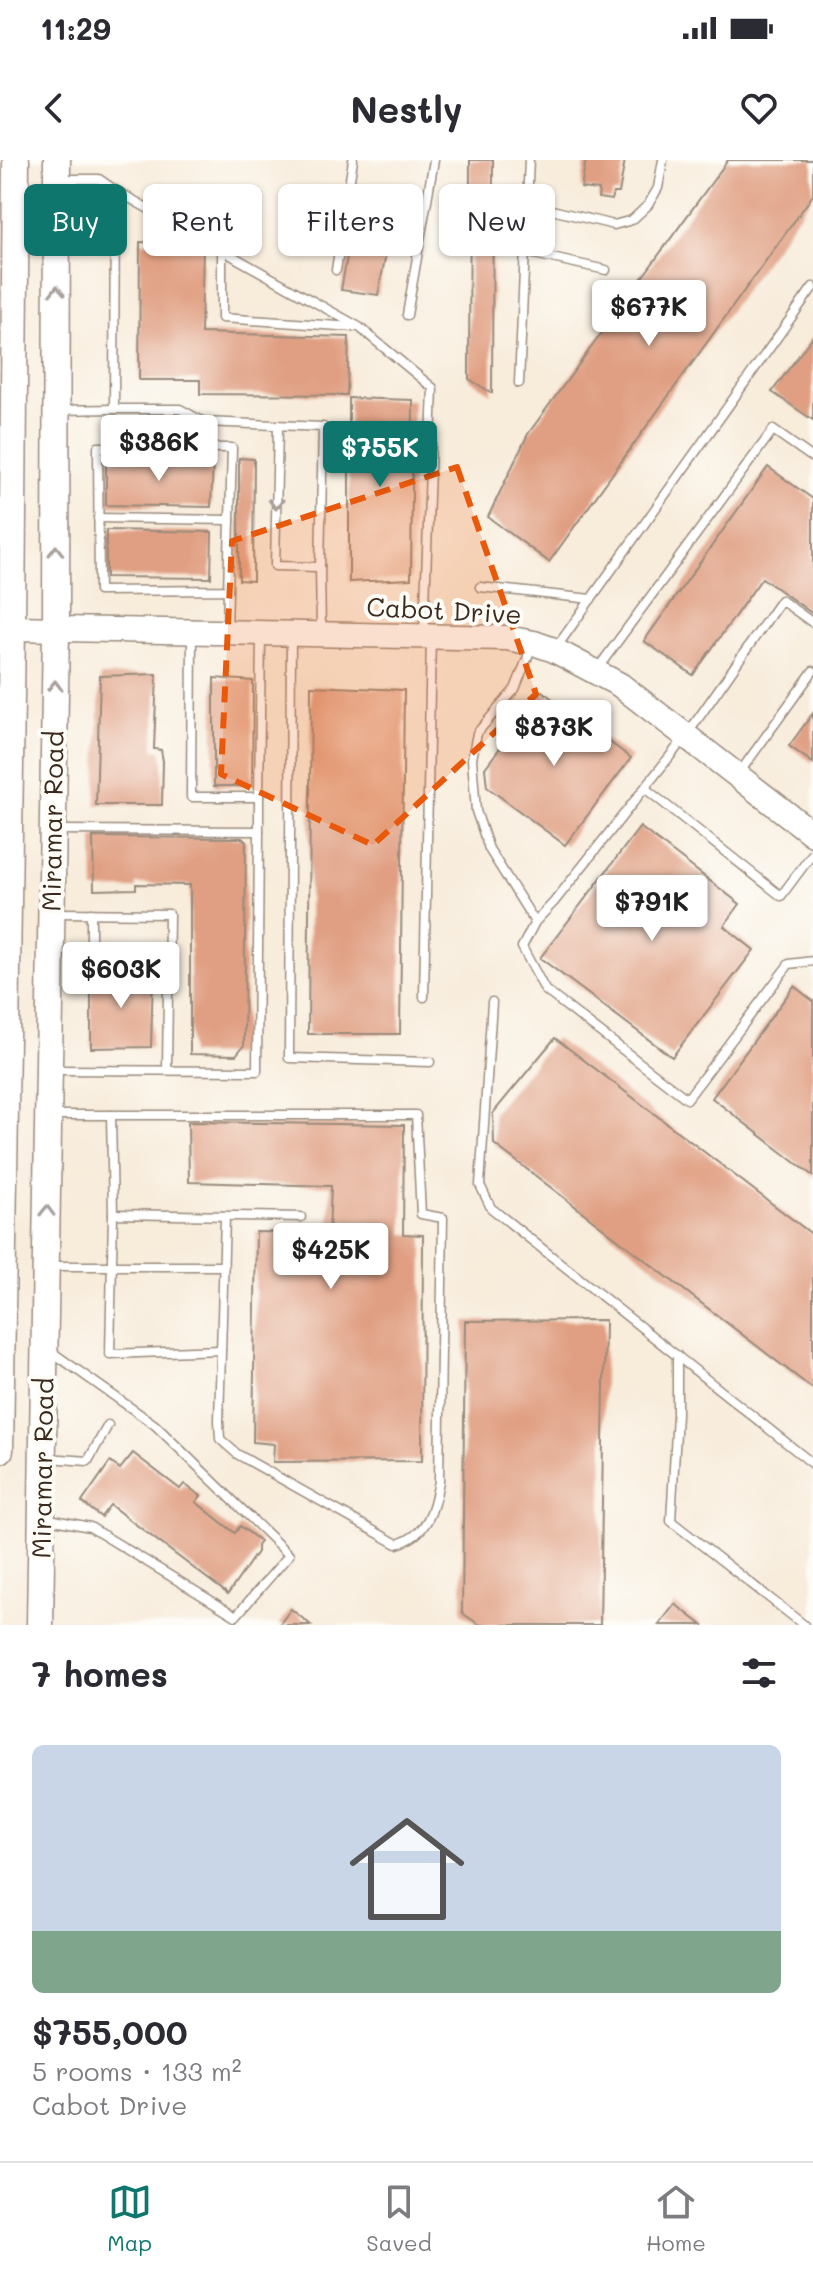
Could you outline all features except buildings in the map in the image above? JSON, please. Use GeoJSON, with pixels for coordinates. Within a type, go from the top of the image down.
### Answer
{"type":"FeatureCollection","features":[{"type":"Feature","properties":{"kind":"main road","name":"Miramar Road"},"geometry":{"type":"LineString","coordinates":[[0,1450],[16,160]]}},
{"type":"Feature","properties":{"kind":"main road","name":"Miramar Road"},"geometry":{"type":"LineString","coordinates":[[40,1625],[56,629],[57,170]]}},
{"type":"Feature","properties":{"kind":"street","name":"Cabot Drive"},"geometry":{"type":"LineString","coordinates":[[12,628],[506,638],[544,647],[620,685],[813,834]]}},
{"type":"Feature","properties":{"kind":"lane"},"geometry":{"type":"LineString","coordinates":[[336,270],[353,160]]}},
{"type":"Feature","properties":{"kind":"lane"},"geometry":{"type":"LineString","coordinates":[[407,315],[434,160]]}},
{"type":"Feature","properties":{"kind":"lane"},"geometry":{"type":"LineString","coordinates":[[528,184],[529,160]]}},
{"type":"Feature","properties":{"kind":"lane"},"geometry":{"type":"LineString","coordinates":[[555,211],[614,225],[632,220],[648,205],[658,188],[663,160]]}},
{"type":"Feature","properties":{"kind":"lane"},"geometry":{"type":"LineString","coordinates":[[57,170],[99,179],[106,184]]}},
{"type":"Feature","properties":{"kind":"lane"},"geometry":{"type":"LineString","coordinates":[[114,409],[115,256]]}},
{"type":"Feature","properties":{"kind":"lane"},"geometry":{"type":"LineString","coordinates":[[222,256],[222,318],[359,327]]}},
{"type":"Feature","properties":{"kind":"lane"},"geometry":{"type":"LineString","coordinates":[[233,256],[359,327],[433,388],[424,997]]}},
{"type":"Feature","properties":{"kind":"lane"},"geometry":{"type":"LineString","coordinates":[[519,383],[525,256]]}},
{"type":"Feature","properties":{"kind":"lane"},"geometry":{"type":"LineString","coordinates":[[543,256],[606,270]]}},
{"type":"Feature","properties":{"kind":"lane"},"geometry":{"type":"LineString","coordinates":[[535,922],[489,849],[476,811],[472,759],[477,733],[515,689],[544,647],[591,599],[813,287]]}},
{"type":"Feature","properties":{"kind":"lane"},"geometry":{"type":"LineString","coordinates":[[56,410],[180,409],[204,422],[323,427],[322,635]]}},
{"type":"Feature","properties":{"kind":"lane"},"geometry":{"type":"LineString","coordinates":[[278,426],[275,566],[320,567]]}},
{"type":"Feature","properties":{"kind":"lane"},"geometry":{"type":"LineString","coordinates":[[595,672],[773,430],[813,458]]}},
{"type":"Feature","properties":{"kind":"lane"},"geometry":{"type":"LineString","coordinates":[[227,633],[232,448],[98,447],[99,591],[228,590]]}},
{"type":"Feature","properties":{"kind":"lane"},"geometry":{"type":"LineString","coordinates":[[98,518],[230,520]]}},
{"type":"Feature","properties":{"kind":"lane"},"geometry":{"type":"LineString","coordinates":[[480,587],[591,599]]}},
{"type":"Feature","properties":{"kind":"lane"},"geometry":{"type":"LineString","coordinates":[[813,623],[781,600],[686,736],[535,922],[522,947],[545,990],[687,1099],[789,964],[813,961]]}},
{"type":"Feature","properties":{"kind":"lane"},"geometry":{"type":"LineString","coordinates":[[192,632],[191,797],[259,797]]}},
{"type":"Feature","properties":{"kind":"lane"},"geometry":{"type":"LineString","coordinates":[[49,1070],[257,1071],[261,633]]}},
{"type":"Feature","properties":{"kind":"lane"},"geometry":{"type":"LineString","coordinates":[[291,634],[289,1058],[430,1062]]}},
{"type":"Feature","properties":{"kind":"lane"},"geometry":{"type":"LineString","coordinates":[[737,776],[813,671]]}},
{"type":"Feature","properties":{"kind":"lane"},"geometry":{"type":"LineString","coordinates":[[646,789],[781,896],[813,853]]}},
{"type":"Feature","properties":{"kind":"lane"},"geometry":{"type":"LineString","coordinates":[[53,830],[259,831]]}},
{"type":"Feature","properties":{"kind":"lane"},"geometry":{"type":"LineString","coordinates":[[52,913],[169,914],[167,1070]]}},
{"type":"Feature","properties":{"kind":"lane"},"geometry":{"type":"LineString","coordinates":[[91,913],[91,950],[168,950]]}},
{"type":"Feature","properties":{"kind":"lane"},"geometry":{"type":"LineString","coordinates":[[492,1002],[480,1185],[491,1208],[813,1464]]}},
{"type":"Feature","properties":{"kind":"lane"},"geometry":{"type":"LineString","coordinates":[[48,1115],[416,1115],[421,1214],[443,1218],[439,1481],[434,1509],[414,1539],[397,1544],[237,1454],[220,1439],[225,1216]]}},
{"type":"Feature","properties":{"kind":"lane"},"geometry":{"type":"LineString","coordinates":[[111,1115],[113,1214],[110,1354],[221,1350]]}},
{"type":"Feature","properties":{"kind":"lane"},"geometry":{"type":"LineString","coordinates":[[113,1214],[301,1217]]}},
{"type":"Feature","properties":{"kind":"lane"},"geometry":{"type":"LineString","coordinates":[[46,1266],[224,1266]]}},
{"type":"Feature","properties":{"kind":"lane"},"geometry":{"type":"LineString","coordinates":[[45,1348],[155,1425],[289,1555],[236,1616],[232,1625]]}},
{"type":"Feature","properties":{"kind":"lane"},"geometry":{"type":"LineString","coordinates":[[677,1355],[671,1521],[804,1625]]}},
{"type":"Feature","properties":{"kind":"lane"},"geometry":{"type":"LineString","coordinates":[[43,1458],[88,1461],[108,1425]]}},
{"type":"Feature","properties":{"kind":"lane"},"geometry":{"type":"LineString","coordinates":[[42,1517],[90,1527],[236,1616]]}},
{"type":"Feature","properties":{"kind":"highlighted area"},"geometry":{"type":"Polygon","coordinates":[[[457,467],[536,694],[373,845],[221,774],[232,541],[457,467]]]}}]}
